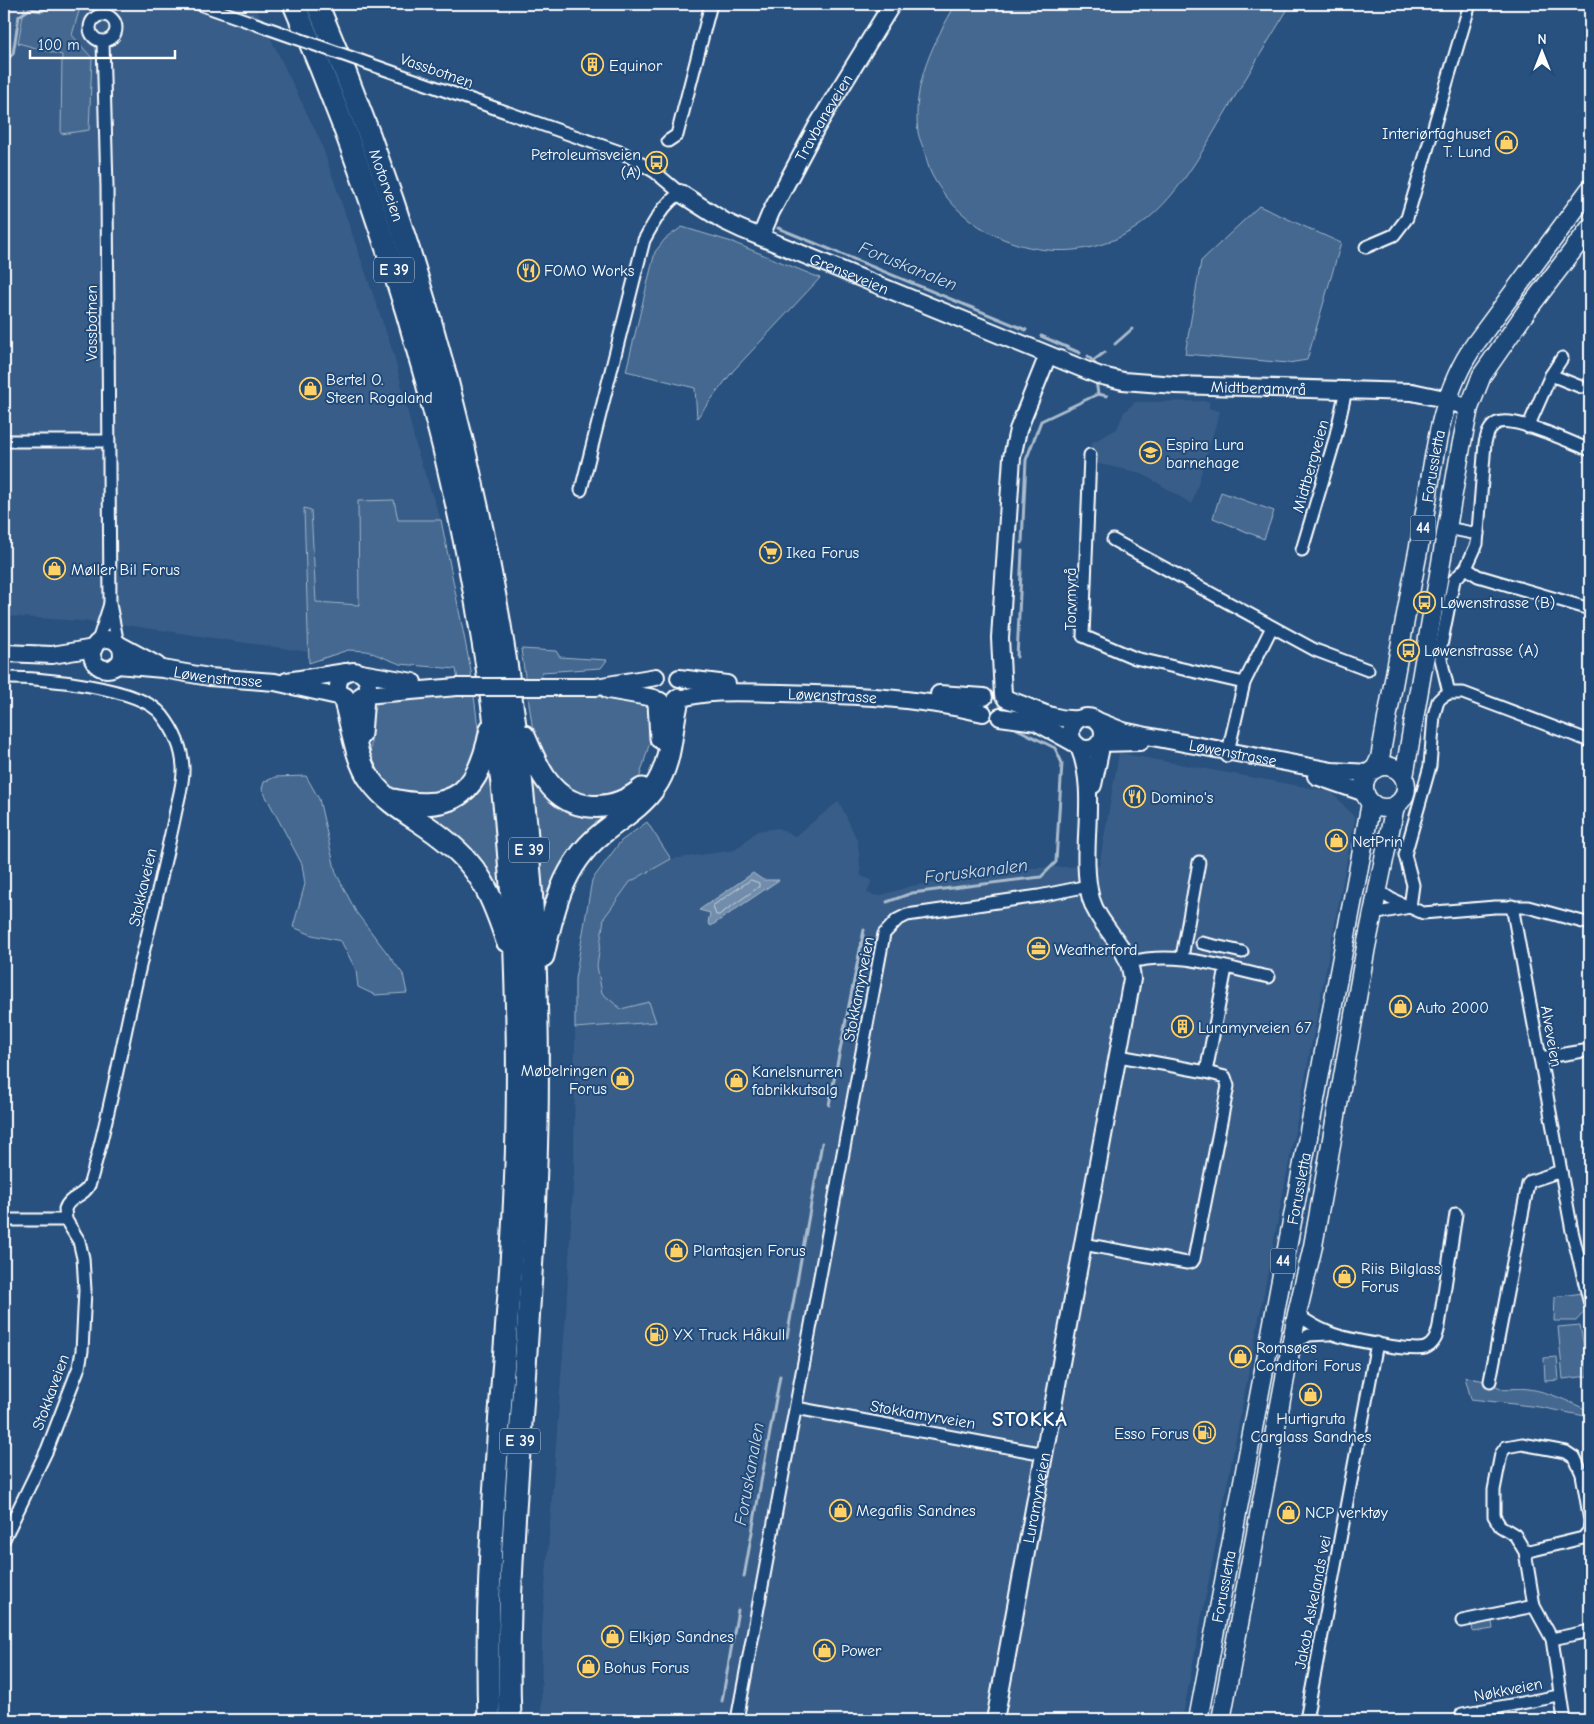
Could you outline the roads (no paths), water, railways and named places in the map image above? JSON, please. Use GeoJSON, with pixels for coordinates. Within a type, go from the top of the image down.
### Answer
{"type":"FeatureCollection","features":[{"type":"Feature","properties":{"kind":"highway","name":"E 39"},"geometry":{"type":"LineString","coordinates":[[294,4],[317,56],[362,171],[425,369],[470,564],[494,711],[508,836],[518,1038],[515,1179],[490,1593],[489,1720]]}},
{"type":"Feature","properties":{"kind":"highway","name":"Motorveien"},"geometry":{"type":"LineString","coordinates":[[317,4],[378,158],[444,370],[484,532],[504,640],[515,718]]}},
{"type":"Feature","properties":{"kind":"highway","name":"E 39"},"geometry":{"type":"LineString","coordinates":[[354,697],[358,747],[366,774],[388,799],[402,811],[455,847],[474,867],[490,892],[516,970]]}},
{"type":"Feature","properties":{"kind":"highway","name":"E 39"},"geometry":{"type":"LineString","coordinates":[[515,718],[537,765],[552,788],[574,803],[605,807],[631,798],[652,777],[668,700]]}},
{"type":"Feature","properties":{"kind":"highway","name":"E 39"},"geometry":{"type":"LineString","coordinates":[[537,983],[555,904],[566,878],[590,845],[637,807],[654,788],[664,770],[670,750],[668,700]]}},
{"type":"Feature","properties":{"kind":"highway","name":"E 39"},"geometry":{"type":"LineString","coordinates":[[388,799],[414,805],[430,805],[446,801],[461,793],[473,781],[481,767],[494,711]]}},
{"type":"Feature","properties":{"kind":"highway","name":"E 39"},"geometry":{"type":"LineString","coordinates":[[510,1720],[510,1593],[536,1162],[537,983],[527,825],[515,718]]}},
{"type":"Feature","properties":{"kind":"main road","name":"Travbaneveien"},"geometry":{"type":"LineString","coordinates":[[761,236],[788,178],[892,4]]}},
{"type":"Feature","properties":{"kind":"main road","name":"Forussletta"},"geometry":{"type":"LineString","coordinates":[[1372,771],[1380,758],[1447,401],[1456,376],[1466,357],[1590,189]]}},
{"type":"Feature","properties":{"kind":"main road","name":"Grenseveien"},"geometry":{"type":"LineString","coordinates":[[680,193],[724,221],[1048,355]]}},
{"type":"Feature","properties":{"kind":"main road","name":"Forussletta"},"geometry":{"type":"LineString","coordinates":[[1404,778],[1469,408],[1482,375],[1528,309],[1590,228]]}},
{"type":"Feature","properties":{"kind":"main road","name":"Midtbergmyrå"},"geometry":{"type":"LineString","coordinates":[[1048,355],[1098,375],[1123,381],[1174,385],[1412,392],[1469,408]]}},
{"type":"Feature","properties":{"kind":"main road"},"geometry":{"type":"LineString","coordinates":[[1048,355],[1018,430],[1012,457],[1000,638],[991,718],[1000,717],[1036,722],[1077,746],[1088,749],[1099,743]]}},
{"type":"Feature","properties":{"kind":"main road"},"geometry":{"type":"LineString","coordinates":[[4,653],[52,655],[100,667],[112,668],[117,665],[122,654],[118,644],[110,640],[95,646],[52,655]]}},
{"type":"Feature","properties":{"kind":"main road","name":"Løwenstrasse"},"geometry":{"type":"LineString","coordinates":[[118,644],[130,648],[163,669]]}},
{"type":"Feature","properties":{"kind":"main road"},"geometry":{"type":"LineString","coordinates":[[95,646],[94,659],[100,667]]}},
{"type":"Feature","properties":{"kind":"main road","name":"Løwenstrasse"},"geometry":{"type":"LineString","coordinates":[[117,665],[163,669],[209,678],[275,682],[354,697],[454,687],[547,687],[596,688],[668,700],[711,692],[854,695],[925,701],[993,699]]}},
{"type":"Feature","properties":{"kind":"main road"},"geometry":{"type":"LineString","coordinates":[[354,672],[368,683],[354,697],[338,684],[354,672]]}},
{"type":"Feature","properties":{"kind":"main road","name":"Løwenstrasse"},"geometry":{"type":"LineString","coordinates":[[275,682],[354,672],[394,680],[454,687]]}},
{"type":"Feature","properties":{"kind":"main road"},"geometry":{"type":"LineString","coordinates":[[668,673],[679,678],[683,689],[668,700],[651,688],[656,678],[668,673]]}},
{"type":"Feature","properties":{"kind":"main road","name":"Løwenstrasse"},"geometry":{"type":"LineString","coordinates":[[596,688],[656,678]]}},
{"type":"Feature","properties":{"kind":"main road","name":"Løwenstrasse"},"geometry":{"type":"LineString","coordinates":[[679,678],[744,685],[882,689],[993,699],[1053,717],[1078,720]]}},
{"type":"Feature","properties":{"kind":"main road"},"geometry":{"type":"LineString","coordinates":[[1088,810],[1100,752],[1099,743],[1103,734],[1098,721],[1088,717],[1078,720],[1071,732],[1085,766],[1088,810],[1088,886],[1096,910],[1130,962]]}},
{"type":"Feature","properties":{"kind":"main road","name":"Løwenstrasse"},"geometry":{"type":"LineString","coordinates":[[1098,721],[1123,731],[1228,753],[1332,771],[1372,771]]}},
{"type":"Feature","properties":{"kind":"main road","name":"Løwenstrasse"},"geometry":{"type":"LineString","coordinates":[[1099,743],[1121,740],[1228,753],[1294,770],[1368,798]]}},
{"type":"Feature","properties":{"kind":"main road"},"geometry":{"type":"LineString","coordinates":[[1372,771],[1381,767],[1391,768],[1404,778]]}},
{"type":"Feature","properties":{"kind":"main road","name":"44"},"geometry":{"type":"LineString","coordinates":[[1368,798],[1366,779],[1372,771]]}},
{"type":"Feature","properties":{"kind":"main road","name":"44"},"geometry":{"type":"LineString","coordinates":[[1395,806],[1404,796],[1406,784],[1404,778]]}},
{"type":"Feature","properties":{"kind":"main road","name":"Forussletta"},"geometry":{"type":"LineString","coordinates":[[1198,1720],[1368,798]]}},
{"type":"Feature","properties":{"kind":"main road"},"geometry":{"type":"LineString","coordinates":[[1368,798],[1382,808],[1395,806]]}},
{"type":"Feature","properties":{"kind":"main road","name":"Forussletta"},"geometry":{"type":"LineString","coordinates":[[1221,1720],[1297,1314],[1313,1246],[1372,914],[1395,806]]}},
{"type":"Feature","properties":{"kind":"main road","name":"Luramyrveien"},"geometry":{"type":"LineString","coordinates":[[995,1720],[1131,991],[1130,962]]}},
{"type":"Feature","properties":{"kind":"street","name":"Vassbotnen"},"geometry":{"type":"LineString","coordinates":[[199,4],[623,153],[654,172],[680,193]]}},
{"type":"Feature","properties":{"kind":"street"},"geometry":{"type":"LineString","coordinates":[[668,141],[677,134],[711,4]]}},
{"type":"Feature","properties":{"kind":"street"},"geometry":{"type":"LineString","coordinates":[[1366,247],[1389,238],[1406,221],[1470,4]]}},
{"type":"Feature","properties":{"kind":"street","name":"Vassbotnen"},"geometry":{"type":"LineString","coordinates":[[104,42],[110,604],[118,644]]}},
{"type":"Feature","properties":{"kind":"street"},"geometry":{"type":"LineString","coordinates":[[581,490],[644,240],[664,208],[680,193]]}},
{"type":"Feature","properties":{"kind":"street"},"geometry":{"type":"LineString","coordinates":[[1528,427],[1551,375],[1562,358]]}},
{"type":"Feature","properties":{"kind":"street"},"geometry":{"type":"LineString","coordinates":[[1551,375],[1581,387]]}},
{"type":"Feature","properties":{"kind":"street","name":"Midtbergveien"},"geometry":{"type":"LineString","coordinates":[[1302,550],[1340,420],[1346,390]]}},
{"type":"Feature","properties":{"kind":"street"},"geometry":{"type":"LineString","coordinates":[[1449,693],[1441,659],[1441,646],[1454,580],[1466,568],[1474,554],[1478,534],[1482,459],[1486,436],[1494,425],[1502,422],[1512,422],[1590,450]]}},
{"type":"Feature","properties":{"kind":"street"},"geometry":{"type":"LineString","coordinates":[[4,441],[108,441]]}},
{"type":"Feature","properties":{"kind":"street","name":"Torvmyrå"},"geometry":{"type":"LineString","coordinates":[[1090,455],[1083,636],[1135,658],[1244,683]]}},
{"type":"Feature","properties":{"kind":"street"},"geometry":{"type":"LineString","coordinates":[[1447,528],[1478,534]]}},
{"type":"Feature","properties":{"kind":"street"},"geometry":{"type":"LineString","coordinates":[[1112,540],[1315,650],[1368,670]]}},
{"type":"Feature","properties":{"kind":"street"},"geometry":{"type":"LineString","coordinates":[[1466,568],[1478,576],[1590,609]]}},
{"type":"Feature","properties":{"kind":"street","name":"Vassbotnen"},"geometry":{"type":"LineString","coordinates":[[95,646],[110,604]]}},
{"type":"Feature","properties":{"kind":"street"},"geometry":{"type":"LineString","coordinates":[[1228,753],[1244,683],[1272,627]]}},
{"type":"Feature","properties":{"kind":"street","name":"Stokkaveien"},"geometry":{"type":"LineString","coordinates":[[4,678],[45,680],[111,691],[145,701],[155,707],[170,725],[180,747],[183,766],[183,777],[171,835],[119,1053],[103,1138],[89,1184],[82,1195],[66,1206],[66,1220],[78,1241],[83,1258],[85,1290],[81,1359],[47,1450],[4,1539]]}},
{"type":"Feature","properties":{"kind":"street"},"geometry":{"type":"LineString","coordinates":[[1410,907],[1413,885],[1406,863],[1406,848],[1430,766],[1434,715],[1438,701],[1449,693],[1463,693],[1590,741]]}},
{"type":"Feature","properties":{"kind":"street"},"geometry":{"type":"LineString","coordinates":[[1182,957],[1199,862]]}},
{"type":"Feature","properties":{"kind":"street","name":"Stokkamyrveien"},"geometry":{"type":"LineString","coordinates":[[737,1720],[884,934],[897,920],[907,915],[1039,896],[1088,886]]}},
{"type":"Feature","properties":{"kind":"street"},"geometry":{"type":"LineString","coordinates":[[1377,890],[1391,899],[1424,913],[1512,906],[1540,909],[1590,924]]}},
{"type":"Feature","properties":{"kind":"street","name":"Alveveien"},"geometry":{"type":"LineString","coordinates":[[1512,906],[1572,1231],[1590,1302]]}},
{"type":"Feature","properties":{"kind":"street"},"geometry":{"type":"LineString","coordinates":[[1372,914],[1410,907]]}},
{"type":"Feature","properties":{"kind":"street"},"geometry":{"type":"LineString","coordinates":[[1202,943],[1242,952]]}},
{"type":"Feature","properties":{"kind":"street"},"geometry":{"type":"LineString","coordinates":[[1130,962],[1150,957],[1182,957],[1269,977]]}},
{"type":"Feature","properties":{"kind":"street"},"geometry":{"type":"LineString","coordinates":[[1206,1072],[1226,968]]}},
{"type":"Feature","properties":{"kind":"street"},"geometry":{"type":"LineString","coordinates":[[1540,1058],[1590,1050]]}},
{"type":"Feature","properties":{"kind":"street"},"geometry":{"type":"LineString","coordinates":[[1083,1244],[1186,1263],[1192,1262],[1196,1253],[1228,1086],[1225,1077],[1119,1056]]}},
{"type":"Feature","properties":{"kind":"street"},"geometry":{"type":"LineString","coordinates":[[1490,1381],[1528,1184],[1531,1181],[1561,1172]]}},
{"type":"Feature","properties":{"kind":"street"},"geometry":{"type":"LineString","coordinates":[[1291,1345],[1309,1335],[1331,1334],[1417,1349],[1431,1344],[1436,1339],[1456,1214]]}},
{"type":"Feature","properties":{"kind":"street"},"geometry":{"type":"LineString","coordinates":[[4,1220],[66,1220]]}},
{"type":"Feature","properties":{"kind":"street"},"geometry":{"type":"LineString","coordinates":[[1297,1314],[1310,1324],[1331,1334]]}},
{"type":"Feature","properties":{"kind":"street","name":"Jakob Askelands vei"},"geometry":{"type":"LineString","coordinates":[[1306,1720],[1377,1343]]}},
{"type":"Feature","properties":{"kind":"street","name":"Stokkamyrveien"},"geometry":{"type":"LineString","coordinates":[[796,1408],[1045,1454]]}},
{"type":"Feature","properties":{"kind":"street","name":"Nøkkveien"},"geometry":{"type":"LineString","coordinates":[[1525,1552],[1583,1538],[1589,1531],[1590,1521],[1582,1474],[1575,1458],[1566,1452],[1515,1444],[1506,1447],[1501,1454],[1494,1490],[1493,1511],[1500,1526],[1515,1535],[1525,1552],[1534,1606],[1552,1639],[1564,1720]]}},
{"type":"Feature","properties":{"kind":"street"},"geometry":{"type":"LineString","coordinates":[[1462,1621],[1534,1606]]}},
{"type":"Feature","properties":{"kind":"street"},"geometry":{"type":"LineString","coordinates":[[1552,1639],[1590,1631]]}},
{"type":"Feature","properties":{"kind":"street","name":"Nøkkveien"},"geometry":{"type":"LineString","coordinates":[[1462,1714],[1559,1696]]}},
{"type":"Feature","properties":{"kind":"water"},"geometry":{"type":"Polygon","coordinates":[[[753,873],[763,880],[779,880],[711,926],[708,923],[710,913],[699,910],[753,873]]]}},
{"type":"Feature","properties":{"kind":"waterway"},"geometry":{"type":"LineString","coordinates":[[4,62],[13,54],[19,16],[30,9],[42,11],[51,4]]}},
{"type":"Feature","properties":{"kind":"waterway","name":"Foruskanalen"},"geometry":{"type":"LineString","coordinates":[[778,228],[1026,330]]}},
{"type":"Feature","properties":{"kind":"waterway"},"geometry":{"type":"LineString","coordinates":[[1115,344],[1132,329]]}},
{"type":"Feature","properties":{"kind":"waterway","name":"Foruskanalen"},"geometry":{"type":"LineString","coordinates":[[1041,336],[1080,353]]}},
{"type":"Feature","properties":{"kind":"waterway"},"geometry":{"type":"LineString","coordinates":[[1093,361],[1105,352]]}},
{"type":"Feature","properties":{"kind":"waterway","name":"Foruskanalen"},"geometry":{"type":"LineString","coordinates":[[1088,356],[1096,365]]}},
{"type":"Feature","properties":{"kind":"waterway","name":"Foruskanalen"},"geometry":{"type":"LineString","coordinates":[[1096,381],[1098,394],[1107,396]]}},
{"type":"Feature","properties":{"kind":"waterway","name":"Foruskanalen"},"geometry":{"type":"LineString","coordinates":[[1022,543],[1026,460],[1041,421],[1098,394]]}},
{"type":"Feature","properties":{"kind":"waterway","name":"Foruskanalen"},"geometry":{"type":"LineString","coordinates":[[1017,657],[1022,551]]}},
{"type":"Feature","properties":{"kind":"waterway","name":"Foruskanalen"},"geometry":{"type":"LineString","coordinates":[[887,902],[912,893],[1041,877],[1056,862],[1062,763],[1055,748],[1017,729]]}},
{"type":"Feature","properties":{"kind":"waterway","name":"Foruskanalen"},"geometry":{"type":"LineString","coordinates":[[829,1105],[864,930]]}},
{"type":"Feature","properties":{"kind":"waterway","name":"Foruskanalen"},"geometry":{"type":"LineString","coordinates":[[787,1337],[822,1143]]}},
{"type":"Feature","properties":{"kind":"waterway","name":"Foruskanalen"},"geometry":{"type":"LineString","coordinates":[[744,1577],[780,1376]]}},
{"type":"Feature","properties":{"kind":"waterway","name":"Foruskanalen"},"geometry":{"type":"LineString","coordinates":[[722,1701],[738,1610]]}},
{"type":"Feature","properties":{"kind":"place","name":"Equinor"},"geometry":{"type":"Point","coordinates":[593,65]}},
{"type":"Feature","properties":{"kind":"place","name":"Interiørfaghuset T. Lund"},"geometry":{"type":"Point","coordinates":[1507,142]}},
{"type":"Feature","properties":{"kind":"place","name":"Petroleumsveien (A)"},"geometry":{"type":"Point","coordinates":[657,163]}},
{"type":"Feature","properties":{"kind":"place","name":"FOMO Works"},"geometry":{"type":"Point","coordinates":[528,270]}},
{"type":"Feature","properties":{"kind":"place","name":"Bertel O. Steen Rogaland"},"geometry":{"type":"Point","coordinates":[310,388]}},
{"type":"Feature","properties":{"kind":"place","name":"Espira Lura barnehage"},"geometry":{"type":"Point","coordinates":[1150,453]}},
{"type":"Feature","properties":{"kind":"place","name":"Ikea Forus"},"geometry":{"type":"Point","coordinates":[770,552]}},
{"type":"Feature","properties":{"kind":"place","name":"Møller Bil Forus"},"geometry":{"type":"Point","coordinates":[55,569]}},
{"type":"Feature","properties":{"kind":"place","name":"Løwenstrasse (B)"},"geometry":{"type":"Point","coordinates":[1424,602]}},
{"type":"Feature","properties":{"kind":"place","name":"Løwenstrasse (A)"},"geometry":{"type":"Point","coordinates":[1408,650]}},
{"type":"Feature","properties":{"kind":"place","name":"Domino's"},"geometry":{"type":"Point","coordinates":[1135,797]}},
{"type":"Feature","properties":{"kind":"place","name":"NetPrin"},"geometry":{"type":"Point","coordinates":[1336,841]}},
{"type":"Feature","properties":{"kind":"place","name":"Weatherford"},"geometry":{"type":"Point","coordinates":[1038,949]}},
{"type":"Feature","properties":{"kind":"place","name":"Auto 2000"},"geometry":{"type":"Point","coordinates":[1400,1007]}},
{"type":"Feature","properties":{"kind":"place","name":"Luramyrveien 67"},"geometry":{"type":"Point","coordinates":[1182,1027]}},
{"type":"Feature","properties":{"kind":"place","name":"Møbelringen Forus"},"geometry":{"type":"Point","coordinates":[623,1079]}},
{"type":"Feature","properties":{"kind":"place","name":"Kanelsnurren fabrikkutsalg"},"geometry":{"type":"Point","coordinates":[736,1080]}},
{"type":"Feature","properties":{"kind":"place","name":"Plantasjen Forus"},"geometry":{"type":"Point","coordinates":[677,1250]}},
{"type":"Feature","properties":{"kind":"place","name":"Riis Bilglass Forus"},"geometry":{"type":"Point","coordinates":[1345,1277]}},
{"type":"Feature","properties":{"kind":"place","name":"YX Truck Håkull"},"geometry":{"type":"Point","coordinates":[657,1334]}},
{"type":"Feature","properties":{"kind":"place","name":"Romsøes Conditori Forus"},"geometry":{"type":"Point","coordinates":[1240,1356]}},
{"type":"Feature","properties":{"kind":"place","name":"Hurtigruta Carglass Sandnes"},"geometry":{"type":"Point","coordinates":[1311,1394]}},
{"type":"Feature","properties":{"kind":"place","name":"Esso Forus"},"geometry":{"type":"Point","coordinates":[1205,1433]}},
{"type":"Feature","properties":{"kind":"place","name":"Megaflis Sandnes"},"geometry":{"type":"Point","coordinates":[840,1510]}},
{"type":"Feature","properties":{"kind":"place","name":"NCP verktøy"},"geometry":{"type":"Point","coordinates":[1289,1512]}},
{"type":"Feature","properties":{"kind":"place","name":"Elkjøp Sandnes"},"geometry":{"type":"Point","coordinates":[613,1636]}},
{"type":"Feature","properties":{"kind":"place","name":"Power"},"geometry":{"type":"Point","coordinates":[825,1650]}},
{"type":"Feature","properties":{"kind":"place","name":"Bohus Forus"},"geometry":{"type":"Point","coordinates":[588,1667]}},
{"type":"Feature","properties":{"kind":"district","name":"STOKKA"},"geometry":{"type":"Point","coordinates":[1030,1419]}}]}
